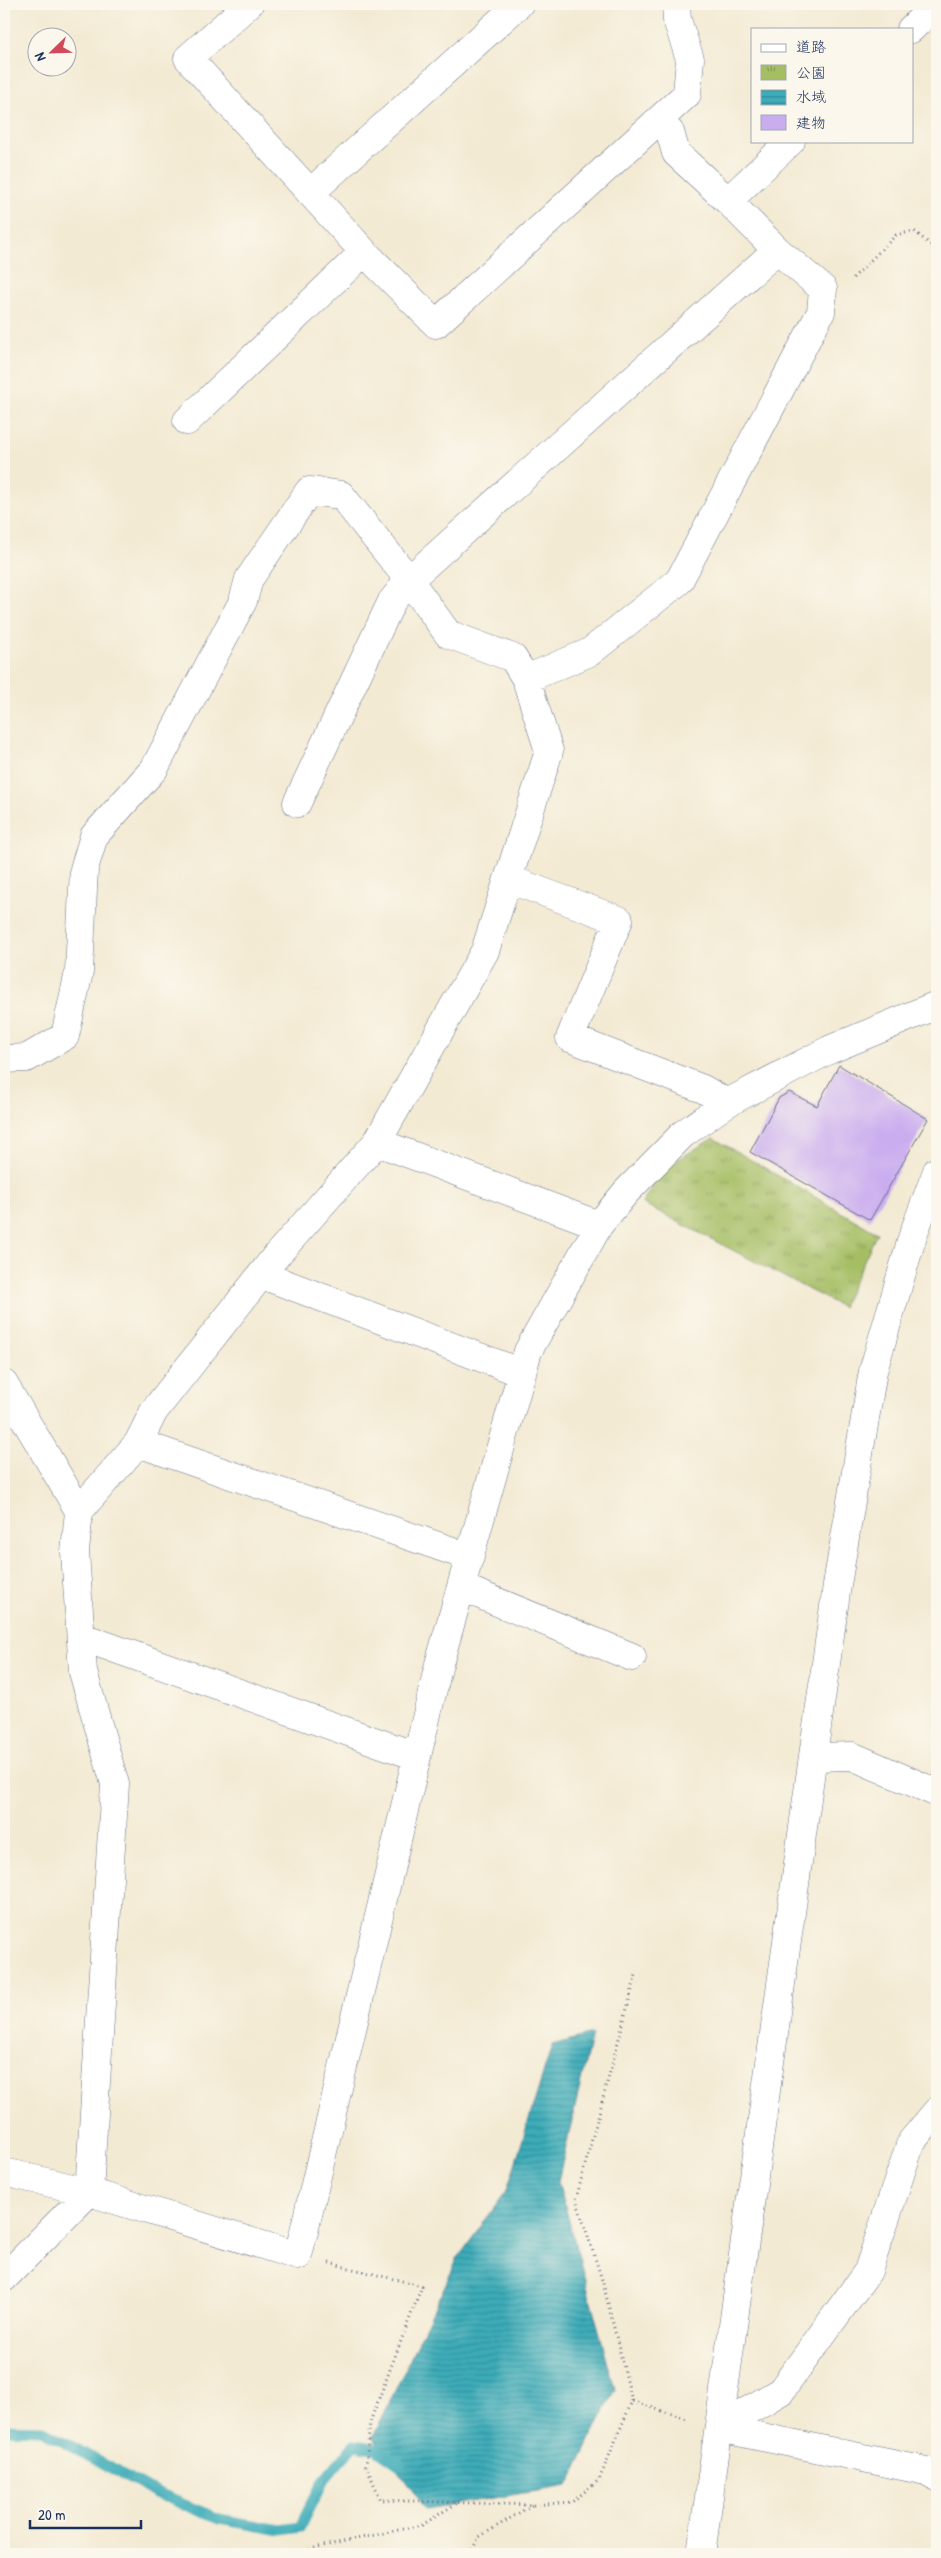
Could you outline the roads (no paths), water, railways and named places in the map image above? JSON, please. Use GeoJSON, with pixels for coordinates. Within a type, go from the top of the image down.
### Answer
{"type":"FeatureCollection","features":[{"type":"Feature","properties":{"kind":"street"},"geometry":{"type":"LineString","coordinates":[[249,4],[188,58],[364,252],[436,324],[659,122],[687,94],[690,59],[677,20],[676,4]]}},
{"type":"Feature","properties":{"kind":"street"},"geometry":{"type":"LineString","coordinates":[[310,193],[519,4]]}},
{"type":"Feature","properties":{"kind":"street"},"geometry":{"type":"LineString","coordinates":[[911,28],[937,4]]}},
{"type":"Feature","properties":{"kind":"street"},"geometry":{"type":"LineString","coordinates":[[526,679],[590,652],[679,581],[821,312],[823,289],[777,250],[728,200],[676,153],[670,132],[659,122]]}},
{"type":"Feature","properties":{"kind":"street"},"geometry":{"type":"LineString","coordinates":[[728,200],[790,142]]}},
{"type":"Feature","properties":{"kind":"street"},"geometry":{"type":"LineString","coordinates":[[297,803],[392,601],[409,580],[777,250]]}},
{"type":"Feature","properties":{"kind":"street"},"geometry":{"type":"LineString","coordinates":[[187,421],[364,252]]}},
{"type":"Feature","properties":{"kind":"street"},"geometry":{"type":"LineString","coordinates":[[4,1059],[27,1058],[66,1036],[79,972],[84,869],[94,836],[154,769],[243,601],[249,579],[309,491],[341,495],[409,580],[448,634],[513,658],[526,679],[548,751],[485,952],[377,1142],[262,1275],[154,1411],[138,1443],[79,1511],[75,1552],[83,1672],[115,1784],[89,2192],[4,2278]]}},
{"type":"Feature","properties":{"kind":"street"},"geometry":{"type":"LineString","coordinates":[[508,879],[619,920],[570,1038],[703,1089],[727,1103]]}},
{"type":"Feature","properties":{"kind":"street"},"geometry":{"type":"LineString","coordinates":[[4,2172],[89,2192],[298,2256],[439,1664],[528,1351],[599,1225],[626,1192],[683,1134],[727,1103],[829,1050],[937,1005]]}},
{"type":"Feature","properties":{"kind":"street"},"geometry":{"type":"LineString","coordinates":[[377,1142],[599,1225]]}},
{"type":"Feature","properties":{"kind":"street"},"geometry":{"type":"LineString","coordinates":[[701,2554],[837,1585],[873,1371],[913,1235],[937,1171]]}},
{"type":"Feature","properties":{"kind":"street"},"geometry":{"type":"LineString","coordinates":[[262,1275],[522,1373]]}},
{"type":"Feature","properties":{"kind":"street"},"geometry":{"type":"LineString","coordinates":[[4,1384],[79,1511]]}},
{"type":"Feature","properties":{"kind":"street"},"geometry":{"type":"LineString","coordinates":[[138,1443],[470,1557]]}},
{"type":"Feature","properties":{"kind":"street"},"geometry":{"type":"LineString","coordinates":[[461,1587],[632,1657]]}},
{"type":"Feature","properties":{"kind":"street"},"geometry":{"type":"LineString","coordinates":[[82,1637],[416,1756]]}},
{"type":"Feature","properties":{"kind":"street"},"geometry":{"type":"LineString","coordinates":[[814,1756],[852,1756],[937,1793]]}},
{"type":"Feature","properties":{"kind":"street"},"geometry":{"type":"LineString","coordinates":[[719,2428],[781,2391],[868,2271],[911,2142],[937,2111]]}},
{"type":"Feature","properties":{"kind":"street"},"geometry":{"type":"LineString","coordinates":[[719,2428],[926,2471],[937,2477]]}},
{"type":"Feature","properties":{"kind":"water"},"geometry":{"type":"Polygon","coordinates":[[[592,2034],[558,2181],[615,2389],[568,2486],[426,2509],[373,2437],[458,2258],[507,2190],[552,2045],[592,2034]]]}},
{"type":"Feature","properties":{"kind":"waterway"},"geometry":{"type":"LineString","coordinates":[[4,2429],[42,2430],[156,2493],[219,2519],[281,2530],[300,2527],[323,2481],[354,2445],[375,2448],[400,2465]]}}]}
